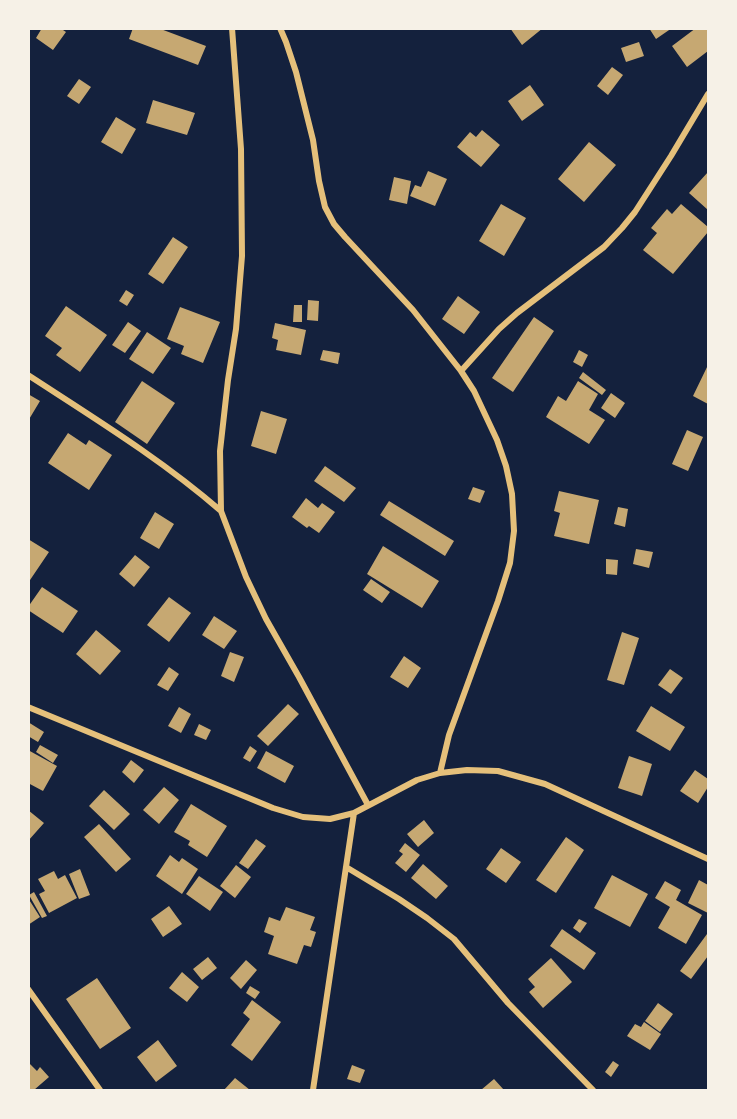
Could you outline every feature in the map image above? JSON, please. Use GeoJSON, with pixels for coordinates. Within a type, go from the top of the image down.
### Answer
{"type":"FeatureCollection","features":[{"type":"Feature","properties":{"kind":"street"},"geometry":{"type":"LineString","coordinates":[[232,28],[241,149],[242,256],[236,329],[220,451],[221,511],[246,577],[266,620],[368,805]]}},
{"type":"Feature","properties":{"kind":"street"},"geometry":{"type":"LineString","coordinates":[[280,28],[296,72],[313,140],[325,207],[334,224],[413,310],[461,371],[485,413],[506,466],[512,494],[514,531],[510,563],[449,735],[440,773]]}},
{"type":"Feature","properties":{"kind":"street"},"geometry":{"type":"LineString","coordinates":[[461,371],[516,313],[604,246],[622,228],[671,156],[708,94]]}},
{"type":"Feature","properties":{"kind":"street"},"geometry":{"type":"LineString","coordinates":[[28,375],[142,449],[221,511]]}},
{"type":"Feature","properties":{"kind":"street"},"geometry":{"type":"LineString","coordinates":[[28,707],[273,808],[303,817],[330,819],[354,813],[417,780],[440,773],[467,770],[498,771],[545,784],[708,859]]}},
{"type":"Feature","properties":{"kind":"street"},"geometry":{"type":"LineString","coordinates":[[313,1090],[354,813]]}},
{"type":"Feature","properties":{"kind":"street"},"geometry":{"type":"LineString","coordinates":[[346,867],[399,899],[454,939],[508,1003],[593,1090]]}},
{"type":"Feature","properties":{"kind":"street"},"geometry":{"type":"LineString","coordinates":[[28,988],[100,1090]]}},
{"type":"Feature","properties":{"kind":"building"},"geometry":{"type":"Polygon","coordinates":[[[42,28],[60,28],[66,32],[53,50],[36,38],[42,28]]]}},
{"type":"Feature","properties":{"kind":"building"},"geometry":{"type":"Polygon","coordinates":[[[133,28],[158,28],[206,46],[198,65],[129,39],[133,28]]]}},
{"type":"Feature","properties":{"kind":"building"},"geometry":{"type":"Polygon","coordinates":[[[510,28],[543,28],[522,45],[510,28]]]}},
{"type":"Feature","properties":{"kind":"building"},"geometry":{"type":"Polygon","coordinates":[[[649,28],[672,28],[656,39],[649,28]]]}},
{"type":"Feature","properties":{"kind":"building"},"geometry":{"type":"Polygon","coordinates":[[[696,28],[708,28],[708,51],[687,67],[672,46],[696,28]]]}},
{"type":"Feature","properties":{"kind":"building"},"geometry":{"type":"Polygon","coordinates":[[[639,42],[644,56],[626,62],[621,48],[639,42]]]}},
{"type":"Feature","properties":{"kind":"building"},"geometry":{"type":"Polygon","coordinates":[[[612,67],[623,75],[608,95],[597,86],[612,67]]]}},
{"type":"Feature","properties":{"kind":"building"},"geometry":{"type":"Polygon","coordinates":[[[79,79],[91,87],[79,104],[67,96],[79,79]]]}},
{"type":"Feature","properties":{"kind":"building"},"geometry":{"type":"Polygon","coordinates":[[[530,85],[544,105],[522,121],[508,101],[530,85]]]}},
{"type":"Feature","properties":{"kind":"building"},"geometry":{"type":"Polygon","coordinates":[[[153,100],[195,113],[187,135],[146,123],[153,100]]]}},
{"type":"Feature","properties":{"kind":"building"},"geometry":{"type":"Polygon","coordinates":[[[116,117],[136,129],[122,154],[101,142],[116,117]]]}},
{"type":"Feature","properties":{"kind":"building"},"geometry":{"type":"Polygon","coordinates":[[[482,130],[500,145],[481,167],[457,147],[470,132],[476,137],[482,130]]]}},
{"type":"Feature","properties":{"kind":"building"},"geometry":{"type":"Polygon","coordinates":[[[589,142],[616,165],[584,202],[558,179],[589,142]]]}},
{"type":"Feature","properties":{"kind":"building"},"geometry":{"type":"Polygon","coordinates":[[[428,171],[447,179],[435,206],[410,196],[415,185],[421,187],[428,171]]]}},
{"type":"Feature","properties":{"kind":"building"},"geometry":{"type":"Polygon","coordinates":[[[708,172],[708,210],[689,193],[708,172]]]}},
{"type":"Feature","properties":{"kind":"building"},"geometry":{"type":"Polygon","coordinates":[[[394,177],[411,181],[407,204],[389,200],[394,177]]]}},
{"type":"Feature","properties":{"kind":"building"},"geometry":{"type":"Polygon","coordinates":[[[501,204],[526,218],[504,256],[479,241],[501,204]]]}},
{"type":"Feature","properties":{"kind":"building"},"geometry":{"type":"Polygon","coordinates":[[[681,204],[708,227],[708,232],[673,274],[643,250],[657,233],[651,228],[667,209],[672,214],[681,204]]]}},
{"type":"Feature","properties":{"kind":"building"},"geometry":{"type":"Polygon","coordinates":[[[173,237],[188,247],[163,284],[148,274],[173,237]]]}},
{"type":"Feature","properties":{"kind":"building"},"geometry":{"type":"Polygon","coordinates":[[[126,290],[134,295],[127,306],[119,301],[126,290]]]}},
{"type":"Feature","properties":{"kind":"building"},"geometry":{"type":"Polygon","coordinates":[[[458,296],[480,312],[464,334],[442,319],[458,296]]]}},
{"type":"Feature","properties":{"kind":"building"},"geometry":{"type":"Polygon","coordinates":[[[308,300],[319,301],[318,321],[307,320],[308,300]]]}},
{"type":"Feature","properties":{"kind":"building"},"geometry":{"type":"Polygon","coordinates":[[[294,305],[302,305],[302,322],[293,322],[294,305]]]}},
{"type":"Feature","properties":{"kind":"building"},"geometry":{"type":"Polygon","coordinates":[[[66,306],[107,335],[80,372],[56,355],[62,348],[45,336],[66,306]]]}},
{"type":"Feature","properties":{"kind":"building"},"geometry":{"type":"Polygon","coordinates":[[[180,307],[220,322],[203,363],[181,354],[184,346],[167,339],[180,307]]]}},
{"type":"Feature","properties":{"kind":"building"},"geometry":{"type":"Polygon","coordinates":[[[534,317],[554,331],[513,392],[492,378],[534,317]]]}},
{"type":"Feature","properties":{"kind":"building"},"geometry":{"type":"Polygon","coordinates":[[[128,322],[141,331],[125,353],[112,345],[128,322]]]}},
{"type":"Feature","properties":{"kind":"building"},"geometry":{"type":"Polygon","coordinates":[[[275,323],[306,330],[301,355],[276,350],[278,340],[272,338],[275,323]]]}},
{"type":"Feature","properties":{"kind":"building"},"geometry":{"type":"Polygon","coordinates":[[[147,332],[171,348],[153,374],[129,359],[147,332]]]}},
{"type":"Feature","properties":{"kind":"building"},"geometry":{"type":"Polygon","coordinates":[[[323,350],[340,353],[338,364],[320,360],[323,350]]]}},
{"type":"Feature","properties":{"kind":"building"},"geometry":{"type":"Polygon","coordinates":[[[579,350],[588,355],[582,367],[573,362],[579,350]]]}},
{"type":"Feature","properties":{"kind":"building"},"geometry":{"type":"Polygon","coordinates":[[[708,365],[708,404],[693,396],[708,365]]]}},
{"type":"Feature","properties":{"kind":"building"},"geometry":{"type":"Polygon","coordinates":[[[583,372],[606,390],[602,395],[579,378],[583,372]]]}},
{"type":"Feature","properties":{"kind":"building"},"geometry":{"type":"Polygon","coordinates":[[[142,381],[175,403],[147,444],[115,422],[142,381]]]}},
{"type":"Feature","properties":{"kind":"building"},"geometry":{"type":"Polygon","coordinates":[[[578,381],[598,394],[589,410],[605,420],[589,444],[546,417],[558,396],[566,401],[578,381]]]}},
{"type":"Feature","properties":{"kind":"building"},"geometry":{"type":"Polygon","coordinates":[[[611,393],[625,403],[615,418],[601,408],[611,393]]]}},
{"type":"Feature","properties":{"kind":"building"},"geometry":{"type":"Polygon","coordinates":[[[28,394],[40,401],[28,421],[28,394]]]}},
{"type":"Feature","properties":{"kind":"building"},"geometry":{"type":"Polygon","coordinates":[[[261,411],[287,419],[276,454],[251,446],[261,411]]]}},
{"type":"Feature","properties":{"kind":"building"},"geometry":{"type":"Polygon","coordinates":[[[687,430],[703,437],[688,471],[672,464],[687,430]]]}},
{"type":"Feature","properties":{"kind":"building"},"geometry":{"type":"Polygon","coordinates":[[[68,433],[86,445],[89,440],[112,455],[89,490],[48,463],[68,433]]]}},
{"type":"Feature","properties":{"kind":"building"},"geometry":{"type":"Polygon","coordinates":[[[325,466],[356,488],[344,502],[314,481],[325,466]]]}},
{"type":"Feature","properties":{"kind":"building"},"geometry":{"type":"Polygon","coordinates":[[[473,487],[485,491],[480,503],[468,499],[473,487]]]}},
{"type":"Feature","properties":{"kind":"building"},"geometry":{"type":"Polygon","coordinates":[[[559,491],[599,500],[589,544],[554,536],[560,513],[554,511],[559,491]]]}},
{"type":"Feature","properties":{"kind":"building"},"geometry":{"type":"Polygon","coordinates":[[[306,498],[318,508],[322,503],[335,512],[319,533],[309,526],[307,528],[292,517],[306,498]]]}},
{"type":"Feature","properties":{"kind":"building"},"geometry":{"type":"Polygon","coordinates":[[[389,501],[454,541],[445,556],[380,515],[389,501]]]}},
{"type":"Feature","properties":{"kind":"building"},"geometry":{"type":"Polygon","coordinates":[[[618,507],[628,509],[625,527],[614,524],[618,507]]]}},
{"type":"Feature","properties":{"kind":"building"},"geometry":{"type":"Polygon","coordinates":[[[155,512],[174,524],[159,549],[140,538],[155,512]]]}},
{"type":"Feature","properties":{"kind":"building"},"geometry":{"type":"Polygon","coordinates":[[[28,539],[49,552],[28,583],[28,539]]]}},
{"type":"Feature","properties":{"kind":"building"},"geometry":{"type":"Polygon","coordinates":[[[383,546],[439,581],[422,608],[367,574],[383,546]]]}},
{"type":"Feature","properties":{"kind":"building"},"geometry":{"type":"Polygon","coordinates":[[[636,549],[653,552],[649,568],[633,564],[636,549]]]}},
{"type":"Feature","properties":{"kind":"building"},"geometry":{"type":"Polygon","coordinates":[[[135,555],[150,567],[134,587],[119,574],[135,555]]]}},
{"type":"Feature","properties":{"kind":"building"},"geometry":{"type":"Polygon","coordinates":[[[606,559],[618,560],[617,575],[606,574],[606,559]]]}},
{"type":"Feature","properties":{"kind":"building"},"geometry":{"type":"Polygon","coordinates":[[[371,579],[390,592],[382,603],[363,590],[371,579]]]}},
{"type":"Feature","properties":{"kind":"building"},"geometry":{"type":"Polygon","coordinates":[[[42,587],[78,611],[63,633],[28,610],[42,587]]]}},
{"type":"Feature","properties":{"kind":"building"},"geometry":{"type":"Polygon","coordinates":[[[169,597],[191,613],[169,642],[147,625],[169,597]]]}},
{"type":"Feature","properties":{"kind":"building"},"geometry":{"type":"Polygon","coordinates":[[[214,616],[237,631],[224,649],[202,635],[214,616]]]}},
{"type":"Feature","properties":{"kind":"building"},"geometry":{"type":"Polygon","coordinates":[[[96,630],[121,651],[100,675],[76,654],[96,630]]]}},
{"type":"Feature","properties":{"kind":"building"},"geometry":{"type":"Polygon","coordinates":[[[622,632],[639,638],[624,685],[607,680],[622,632]]]}},
{"type":"Feature","properties":{"kind":"building"},"geometry":{"type":"Polygon","coordinates":[[[230,652],[244,657],[234,682],[221,676],[230,652]]]}},
{"type":"Feature","properties":{"kind":"building"},"geometry":{"type":"Polygon","coordinates":[[[404,656],[421,668],[408,688],[390,677],[404,656]]]}},
{"type":"Feature","properties":{"kind":"building"},"geometry":{"type":"Polygon","coordinates":[[[169,667],[179,674],[168,691],[157,685],[169,667]]]}},
{"type":"Feature","properties":{"kind":"building"},"geometry":{"type":"Polygon","coordinates":[[[670,669],[683,678],[671,694],[658,685],[670,669]]]}},
{"type":"Feature","properties":{"kind":"building"},"geometry":{"type":"Polygon","coordinates":[[[288,704],[299,714],[268,746],[257,736],[288,704]]]}},
{"type":"Feature","properties":{"kind":"building"},"geometry":{"type":"Polygon","coordinates":[[[651,706],[685,727],[670,751],[636,731],[651,706]]]}},
{"type":"Feature","properties":{"kind":"building"},"geometry":{"type":"Polygon","coordinates":[[[179,707],[191,714],[181,733],[168,726],[179,707]]]}},
{"type":"Feature","properties":{"kind":"building"},"geometry":{"type":"Polygon","coordinates":[[[28,722],[44,732],[38,742],[28,736],[28,722]]]}},
{"type":"Feature","properties":{"kind":"building"},"geometry":{"type":"Polygon","coordinates":[[[199,724],[211,730],[206,740],[194,735],[199,724]]]}},
{"type":"Feature","properties":{"kind":"building"},"geometry":{"type":"Polygon","coordinates":[[[40,745],[58,755],[53,763],[36,752],[40,745]]]}},
{"type":"Feature","properties":{"kind":"building"},"geometry":{"type":"Polygon","coordinates":[[[250,746],[257,751],[250,762],[243,758],[250,746]]]}},
{"type":"Feature","properties":{"kind":"building"},"geometry":{"type":"Polygon","coordinates":[[[28,750],[57,766],[43,791],[28,783],[28,750]]]}},
{"type":"Feature","properties":{"kind":"building"},"geometry":{"type":"Polygon","coordinates":[[[266,751],[294,766],[285,783],[257,768],[266,751]]]}},
{"type":"Feature","properties":{"kind":"building"},"geometry":{"type":"Polygon","coordinates":[[[629,756],[652,764],[642,796],[618,788],[629,756]]]}},
{"type":"Feature","properties":{"kind":"building"},"geometry":{"type":"Polygon","coordinates":[[[131,760],[144,770],[134,783],[122,772],[131,760]]]}},
{"type":"Feature","properties":{"kind":"building"},"geometry":{"type":"Polygon","coordinates":[[[695,770],[708,779],[708,787],[698,803],[680,791],[695,770]]]}},
{"type":"Feature","properties":{"kind":"building"},"geometry":{"type":"Polygon","coordinates":[[[164,787],[179,800],[159,824],[143,810],[164,787]]]}},
{"type":"Feature","properties":{"kind":"building"},"geometry":{"type":"Polygon","coordinates":[[[104,790],[130,814],[114,830],[89,806],[104,790]]]}},
{"type":"Feature","properties":{"kind":"building"},"geometry":{"type":"Polygon","coordinates":[[[191,804],[227,826],[207,857],[188,845],[190,841],[174,832],[191,804]]]}},
{"type":"Feature","properties":{"kind":"building"},"geometry":{"type":"Polygon","coordinates":[[[28,810],[44,823],[28,841],[28,810]]]}},
{"type":"Feature","properties":{"kind":"building"},"geometry":{"type":"Polygon","coordinates":[[[424,820],[434,833],[418,847],[407,834],[424,820]]]}},
{"type":"Feature","properties":{"kind":"building"},"geometry":{"type":"Polygon","coordinates":[[[99,824],[131,859],[116,872],[84,837],[99,824]]]}},
{"type":"Feature","properties":{"kind":"building"},"geometry":{"type":"Polygon","coordinates":[[[566,837],[584,850],[556,893],[536,880],[566,837]]]}},
{"type":"Feature","properties":{"kind":"building"},"geometry":{"type":"Polygon","coordinates":[[[256,839],[266,846],[248,869],[239,863],[256,839]]]}},
{"type":"Feature","properties":{"kind":"building"},"geometry":{"type":"Polygon","coordinates":[[[405,843],[420,855],[406,872],[395,863],[403,854],[399,851],[405,843]]]}},
{"type":"Feature","properties":{"kind":"building"},"geometry":{"type":"Polygon","coordinates":[[[501,848],[521,862],[506,883],[486,869],[501,848]]]}},
{"type":"Feature","properties":{"kind":"building"},"geometry":{"type":"Polygon","coordinates":[[[170,855],[179,862],[182,858],[198,869],[182,894],[156,876],[170,855]]]}},
{"type":"Feature","properties":{"kind":"building"},"geometry":{"type":"Polygon","coordinates":[[[423,864],[448,886],[436,899],[411,878],[423,864]]]}},
{"type":"Feature","properties":{"kind":"building"},"geometry":{"type":"Polygon","coordinates":[[[236,865],[251,877],[235,898],[220,886],[236,865]]]}},
{"type":"Feature","properties":{"kind":"building"},"geometry":{"type":"Polygon","coordinates":[[[80,869],[90,895],[79,899],[69,874],[80,869]]]}},
{"type":"Feature","properties":{"kind":"building"},"geometry":{"type":"Polygon","coordinates":[[[54,871],[58,879],[65,875],[77,898],[49,913],[39,894],[45,891],[38,879],[54,871]]]}},
{"type":"Feature","properties":{"kind":"building"},"geometry":{"type":"Polygon","coordinates":[[[612,875],[648,894],[630,927],[594,908],[612,875]]]}},
{"type":"Feature","properties":{"kind":"building"},"geometry":{"type":"Polygon","coordinates":[[[199,876],[223,892],[210,911],[186,894],[199,876]]]}},
{"type":"Feature","properties":{"kind":"building"},"geometry":{"type":"Polygon","coordinates":[[[699,880],[708,885],[708,913],[688,903],[699,880]]]}},
{"type":"Feature","properties":{"kind":"building"},"geometry":{"type":"Polygon","coordinates":[[[665,881],[681,890],[676,900],[702,915],[686,944],[658,928],[670,907],[655,898],[665,881]]]}},
{"type":"Feature","properties":{"kind":"building"},"geometry":{"type":"Polygon","coordinates":[[[34,892],[47,916],[42,918],[29,895],[34,892]]]}},
{"type":"Feature","properties":{"kind":"building"},"geometry":{"type":"Polygon","coordinates":[[[28,898],[40,917],[28,925],[28,898]]]}},
{"type":"Feature","properties":{"kind":"building"},"geometry":{"type":"Polygon","coordinates":[[[169,906],[182,924],[163,937],[151,919],[169,906]]]}},
{"type":"Feature","properties":{"kind":"building"},"geometry":{"type":"Polygon","coordinates":[[[286,907],[315,917],[310,930],[316,932],[311,947],[304,945],[297,964],[268,954],[274,936],[264,932],[269,917],[280,921],[286,907]]]}},
{"type":"Feature","properties":{"kind":"building"},"geometry":{"type":"Polygon","coordinates":[[[579,919],[587,923],[580,933],[573,928],[579,919]]]}},
{"type":"Feature","properties":{"kind":"building"},"geometry":{"type":"Polygon","coordinates":[[[562,929],[596,953],[584,970],[550,946],[562,929]]]}},
{"type":"Feature","properties":{"kind":"building"},"geometry":{"type":"Polygon","coordinates":[[[707,934],[708,956],[691,979],[680,971],[707,934]]]}},
{"type":"Feature","properties":{"kind":"building"},"geometry":{"type":"Polygon","coordinates":[[[208,957],[217,968],[202,980],[193,969],[208,957]]]}},
{"type":"Feature","properties":{"kind":"building"},"geometry":{"type":"Polygon","coordinates":[[[551,958],[572,982],[543,1008],[529,992],[535,987],[528,979],[551,958]]]}},
{"type":"Feature","properties":{"kind":"building"},"geometry":{"type":"Polygon","coordinates":[[[246,960],[257,970],[241,989],[230,978],[246,960]]]}},
{"type":"Feature","properties":{"kind":"building"},"geometry":{"type":"Polygon","coordinates":[[[182,972],[199,987],[187,1002],[169,988],[182,972]]]}},
{"type":"Feature","properties":{"kind":"building"},"geometry":{"type":"Polygon","coordinates":[[[97,978],[131,1028],[100,1049],[66,999],[97,978]]]}},
{"type":"Feature","properties":{"kind":"building"},"geometry":{"type":"Polygon","coordinates":[[[250,986],[260,992],[255,999],[246,993],[250,986]]]}},
{"type":"Feature","properties":{"kind":"building"},"geometry":{"type":"Polygon","coordinates":[[[252,1000],[281,1022],[252,1061],[231,1045],[250,1019],[243,1013],[252,1000]]]}},
{"type":"Feature","properties":{"kind":"building"},"geometry":{"type":"Polygon","coordinates":[[[658,1003],[673,1014],[660,1032],[645,1021],[658,1003]]]}},
{"type":"Feature","properties":{"kind":"building"},"geometry":{"type":"Polygon","coordinates":[[[644,1022],[661,1034],[650,1050],[627,1036],[635,1024],[641,1027],[644,1022]]]}},
{"type":"Feature","properties":{"kind":"building"},"geometry":{"type":"Polygon","coordinates":[[[158,1040],[177,1066],[156,1082],[137,1057],[158,1040]]]}},
{"type":"Feature","properties":{"kind":"building"},"geometry":{"type":"Polygon","coordinates":[[[613,1061],[619,1065],[611,1077],[605,1072],[613,1061]]]}},
{"type":"Feature","properties":{"kind":"building"},"geometry":{"type":"Polygon","coordinates":[[[28,1062],[37,1071],[40,1067],[49,1077],[34,1090],[28,1090],[28,1062]]]}},
{"type":"Feature","properties":{"kind":"building"},"geometry":{"type":"Polygon","coordinates":[[[352,1065],[365,1070],[360,1083],[347,1079],[352,1065]]]}},
{"type":"Feature","properties":{"kind":"building"},"geometry":{"type":"Polygon","coordinates":[[[235,1078],[250,1090],[224,1090],[235,1078]]]}},
{"type":"Feature","properties":{"kind":"building"},"geometry":{"type":"Polygon","coordinates":[[[494,1079],[504,1090],[481,1090],[494,1079]]]}}]}
